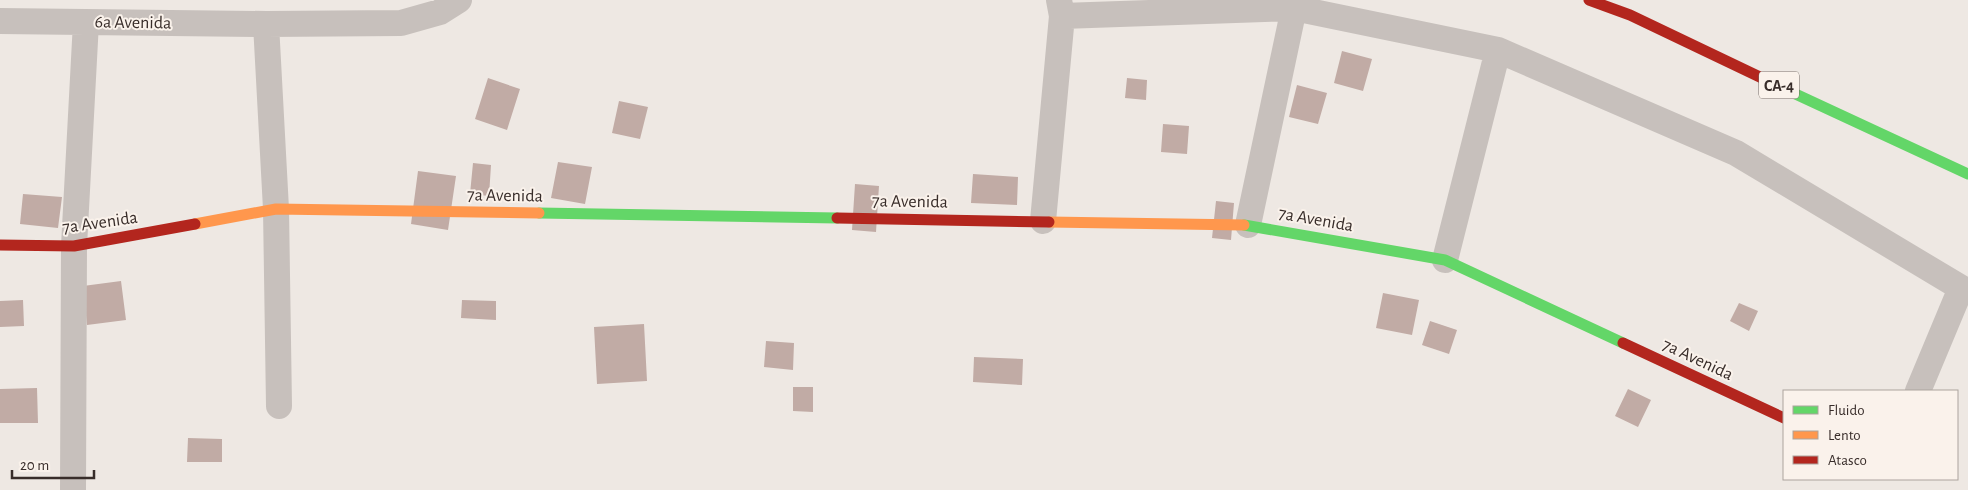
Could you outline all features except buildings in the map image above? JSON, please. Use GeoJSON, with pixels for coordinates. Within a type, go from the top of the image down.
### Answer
{"type":"FeatureCollection","features":[{"type":"Feature","properties":{"kind":"street","name":"6a Avenida"},"geometry":{"type":"LineString","coordinates":[[0,21],[266,24],[401,23],[440,12],[459,0]]}},
{"type":"Feature","properties":{"kind":"street","name":"CA-4"},"geometry":{"type":"LineString","coordinates":[[1589,0],[1630,15],[1968,174]]}},
{"type":"Feature","properties":{"kind":"street"},"geometry":{"type":"LineString","coordinates":[[1043,221],[1060,8],[1294,8],[1498,50],[1736,153],[1965,290],[1918,390]]}},
{"type":"Feature","properties":{"kind":"street"},"geometry":{"type":"LineString","coordinates":[[1248,225],[1294,8]]}},
{"type":"Feature","properties":{"kind":"street"},"geometry":{"type":"LineString","coordinates":[[73,490],[74,246],[86,22]]}},
{"type":"Feature","properties":{"kind":"street"},"geometry":{"type":"LineString","coordinates":[[266,24],[276,209],[279,406]]}},
{"type":"Feature","properties":{"kind":"street"},"geometry":{"type":"LineString","coordinates":[[1445,260],[1498,50]]}},
{"type":"Feature","properties":{"kind":"street","name":"7a Avenida"},"geometry":{"type":"LineString","coordinates":[[0,245],[74,246],[276,209],[1248,225],[1445,260],[1783,418]]}},
{"type":"Feature","properties":{"kind":"traffic: fast"},"geometry":{"type":"LineString","coordinates":[[1789,91],[1968,174]]}},
{"type":"Feature","properties":{"kind":"traffic: fast"},"geometry":{"type":"LineString","coordinates":[[539,213],[837,218]]}},
{"type":"Feature","properties":{"kind":"traffic: fast"},"geometry":{"type":"LineString","coordinates":[[1244,225],[1445,260],[1623,343]]}},
{"type":"Feature","properties":{"kind":"traffic: slow"},"geometry":{"type":"LineString","coordinates":[[195,224],[276,209],[539,213]]}},
{"type":"Feature","properties":{"kind":"traffic: slow"},"geometry":{"type":"LineString","coordinates":[[1049,222],[1244,225]]}},
{"type":"Feature","properties":{"kind":"traffic: jam"},"geometry":{"type":"LineString","coordinates":[[1589,0],[1630,15],[1789,91]]}},
{"type":"Feature","properties":{"kind":"traffic: jam"},"geometry":{"type":"LineString","coordinates":[[837,218],[1049,222]]}},
{"type":"Feature","properties":{"kind":"traffic: jam"},"geometry":{"type":"LineString","coordinates":[[0,245],[74,246],[195,224]]}},
{"type":"Feature","properties":{"kind":"traffic: jam"},"geometry":{"type":"LineString","coordinates":[[1623,343],[1783,418]]}}]}
